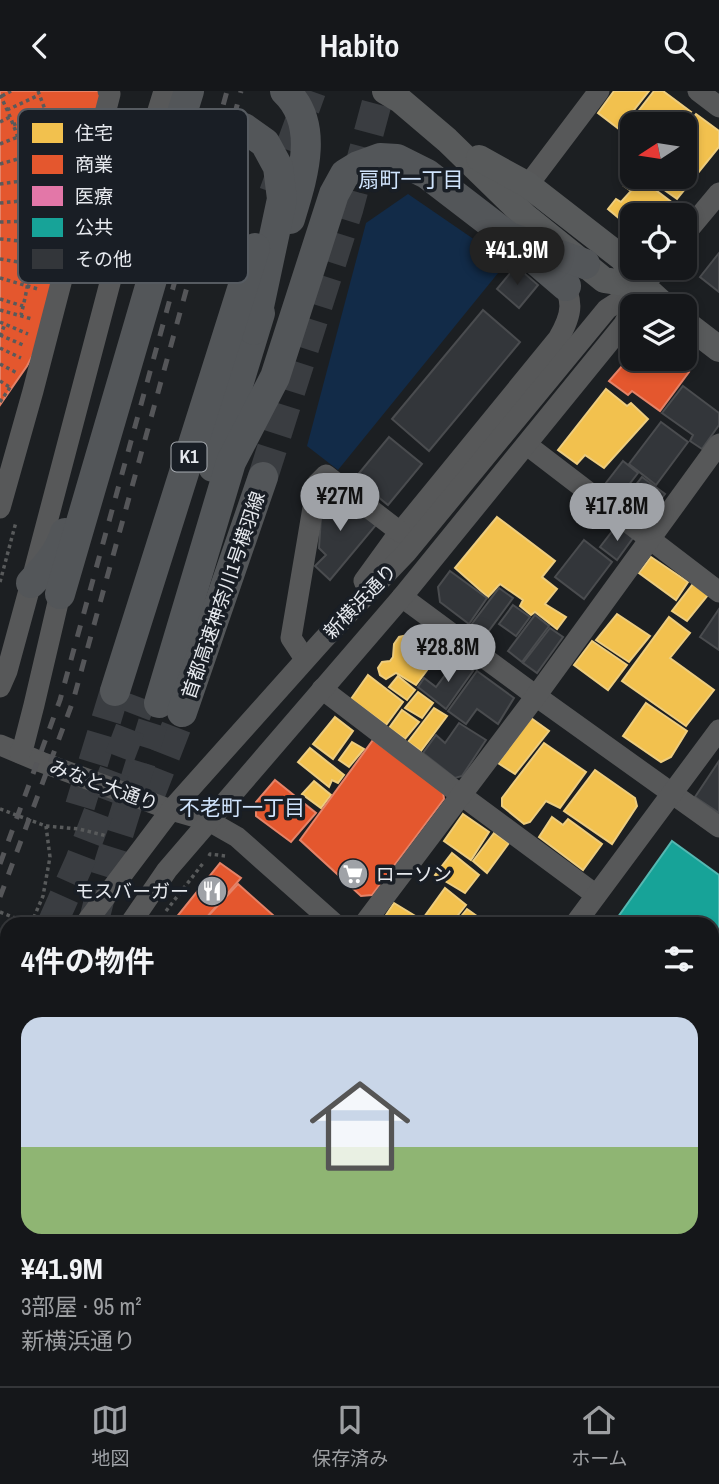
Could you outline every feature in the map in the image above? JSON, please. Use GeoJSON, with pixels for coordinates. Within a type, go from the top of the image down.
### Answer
{"type":"FeatureCollection","features":[{"type":"Feature","properties":{"kind":"highway"},"geometry":{"type":"LineString","coordinates":[[183,109],[189,91]]}},
{"type":"Feature","properties":{"kind":"highway"},"geometry":{"type":"LineString","coordinates":[[150,701],[254,330],[297,196],[305,160],[307,138],[302,118],[285,91]]}},
{"type":"Feature","properties":{"kind":"highway"},"geometry":{"type":"LineString","coordinates":[[248,131],[264,143],[278,167],[282,199],[254,330]]}},
{"type":"Feature","properties":{"kind":"highway"},"geometry":{"type":"LineString","coordinates":[[150,701],[231,462],[275,377],[334,194],[345,174],[380,158],[397,159],[517,227],[552,252],[575,275]]}},
{"type":"Feature","properties":{"kind":"highway","name":"K1"},"geometry":{"type":"LineString","coordinates":[[150,701],[263,223]]}},
{"type":"Feature","properties":{"kind":"highway"},"geometry":{"type":"LineString","coordinates":[[517,227],[575,275]]}},
{"type":"Feature","properties":{"kind":"highway"},"geometry":{"type":"LineString","coordinates":[[32,583],[52,561],[62,543],[83,475],[133,283]]}},
{"type":"Feature","properties":{"kind":"highway"},"geometry":{"type":"LineString","coordinates":[[60,594],[151,283]]}},
{"type":"Feature","properties":{"kind":"highway"},"geometry":{"type":"LineString","coordinates":[[60,594],[83,475]]}},
{"type":"Feature","properties":{"kind":"highway","name":"首都高速神奈川1号横羽線"},"geometry":{"type":"LineString","coordinates":[[150,701],[263,477]]}},
{"type":"Feature","properties":{"kind":"main road"},"geometry":{"type":"LineString","coordinates":[[396,94],[447,140],[517,227]]}},
{"type":"Feature","properties":{"kind":"main road"},"geometry":{"type":"LineString","coordinates":[[447,140],[528,185],[622,258],[641,292]]}},
{"type":"Feature","properties":{"kind":"main road"},"geometry":{"type":"LineString","coordinates":[[575,275],[604,280],[641,292]]}},
{"type":"Feature","properties":{"kind":"main road"},"geometry":{"type":"LineString","coordinates":[[697,332],[719,349]]}},
{"type":"Feature","properties":{"kind":"street"},"geometry":{"type":"LineString","coordinates":[[106,109],[110,94],[108,91]]}},
{"type":"Feature","properties":{"kind":"street"},"geometry":{"type":"LineString","coordinates":[[158,109],[164,91]]}},
{"type":"Feature","properties":{"kind":"street"},"geometry":{"type":"LineString","coordinates":[[528,185],[599,91]]}},
{"type":"Feature","properties":{"kind":"street"},"geometry":{"type":"LineString","coordinates":[[698,91],[719,107]]}},
{"type":"Feature","properties":{"kind":"street"},"geometry":{"type":"LineString","coordinates":[[697,219],[719,193]]}},
{"type":"Feature","properties":{"kind":"street"},"geometry":{"type":"LineString","coordinates":[[323,640],[400,532],[558,339],[567,324],[571,309],[575,275]]}},
{"type":"Feature","properties":{"kind":"street"},"geometry":{"type":"LineString","coordinates":[[0,508],[61,283]]}},
{"type":"Feature","properties":{"kind":"street"},"geometry":{"type":"LineString","coordinates":[[0,687],[32,583],[110,283]]}},
{"type":"Feature","properties":{"kind":"street"},"geometry":{"type":"LineString","coordinates":[[135,917],[167,870],[402,597],[527,445],[624,324],[641,292]]}},
{"type":"Feature","properties":{"kind":"street","name":"新横浜通り"},"geometry":{"type":"LineString","coordinates":[[90,917],[171,810],[305,659],[406,553],[607,309],[641,292]]}},
{"type":"Feature","properties":{"kind":"street"},"geometry":{"type":"LineString","coordinates":[[369,917],[536,696],[719,443]]}},
{"type":"Feature","properties":{"kind":"street"},"geometry":{"type":"LineString","coordinates":[[527,445],[719,592]]}},
{"type":"Feature","properties":{"kind":"street"},"geometry":{"type":"LineString","coordinates":[[305,659],[291,638],[317,484],[326,475],[400,532]]}},
{"type":"Feature","properties":{"kind":"street"},"geometry":{"type":"LineString","coordinates":[[10,749],[24,744],[60,594]]}},
{"type":"Feature","properties":{"kind":"street"},"geometry":{"type":"LineString","coordinates":[[402,597],[719,827]]}},
{"type":"Feature","properties":{"kind":"street"},"geometry":{"type":"LineString","coordinates":[[322,689],[596,895]]}},
{"type":"Feature","properties":{"kind":"street"},"geometry":{"type":"LineString","coordinates":[[580,917],[719,730]]}},
{"type":"Feature","properties":{"kind":"street","name":"みなと大通り"},"geometry":{"type":"LineString","coordinates":[[10,749],[171,810],[209,821],[237,837],[327,917]]}},
{"type":"Feature","properties":{"kind":"path"},"geometry":{"type":"LineString","coordinates":[[11,91],[0,96],[18,136]]}},
{"type":"Feature","properties":{"kind":"path"},"geometry":{"type":"LineString","coordinates":[[7,110],[39,95]]}},
{"type":"Feature","properties":{"kind":"path"},"geometry":{"type":"LineString","coordinates":[[0,122],[10,117]]}},
{"type":"Feature","properties":{"kind":"path"},"geometry":{"type":"LineString","coordinates":[[13,125],[18,123]]}},
{"type":"Feature","properties":{"kind":"path"},"geometry":{"type":"LineString","coordinates":[[0,144],[18,138]]}},
{"type":"Feature","properties":{"kind":"path"},"geometry":{"type":"LineString","coordinates":[[0,164],[18,157]]}},
{"type":"Feature","properties":{"kind":"path"},"geometry":{"type":"LineString","coordinates":[[0,184],[18,182]]}},
{"type":"Feature","properties":{"kind":"path"},"geometry":{"type":"LineString","coordinates":[[0,203],[18,200]]}},
{"type":"Feature","properties":{"kind":"path"},"geometry":{"type":"LineString","coordinates":[[0,222],[18,221]]}},
{"type":"Feature","properties":{"kind":"path"},"geometry":{"type":"LineString","coordinates":[[0,239],[18,241]]}},
{"type":"Feature","properties":{"kind":"path"},"geometry":{"type":"LineString","coordinates":[[0,259],[18,262]]}},
{"type":"Feature","properties":{"kind":"path"},"geometry":{"type":"LineString","coordinates":[[0,278],[41,289]]}},
{"type":"Feature","properties":{"kind":"path"},"geometry":{"type":"LineString","coordinates":[[21,316],[28,283]]}},
{"type":"Feature","properties":{"kind":"path"},"geometry":{"type":"LineString","coordinates":[[0,299],[23,306]]}},
{"type":"Feature","properties":{"kind":"path"},"geometry":{"type":"LineString","coordinates":[[32,348],[0,335],[1,310],[33,319]]}},
{"type":"Feature","properties":{"kind":"path"},"geometry":{"type":"LineString","coordinates":[[2,322],[37,338]]}},
{"type":"Feature","properties":{"kind":"path"},"geometry":{"type":"LineString","coordinates":[[0,348],[26,360]]}},
{"type":"Feature","properties":{"kind":"path"},"geometry":{"type":"LineString","coordinates":[[0,364],[19,374]]}},
{"type":"Feature","properties":{"kind":"path"},"geometry":{"type":"LineString","coordinates":[[0,381],[10,387]]}},
{"type":"Feature","properties":{"kind":"path"},"geometry":{"type":"LineString","coordinates":[[0,809],[46,826],[79,829],[107,836]]}},
{"type":"Feature","properties":{"kind":"path"},"geometry":{"type":"LineString","coordinates":[[34,917],[43,896],[50,857],[46,826]]}},
{"type":"Feature","properties":{"kind":"path"},"geometry":{"type":"LineString","coordinates":[[164,913],[210,855],[223,855],[234,864]]}},
{"type":"Feature","properties":{"kind":"shaded area"},"geometry":{"type":"Polygon","coordinates":[[[408,194],[507,262],[338,470],[307,446],[366,223],[408,194]]]}},
{"type":"Feature","properties":{"kind":"building: 住宅"},"geometry":{"type":"Polygon","coordinates":[[[614,91],[649,91],[632,112],[620,112],[619,129],[598,113],[614,91]]]}},
{"type":"Feature","properties":{"kind":"building: 住宅"},"geometry":{"type":"Polygon","coordinates":[[[654,91],[663,91],[691,112],[638,112],[654,91]]]}},
{"type":"Feature","properties":{"kind":"building: 住宅"},"geometry":{"type":"Polygon","coordinates":[[[697,115],[719,131],[719,147],[697,174],[697,115]]]}},
{"type":"Feature","properties":{"kind":"building: 住宅"},"geometry":{"type":"Polygon","coordinates":[[[628,189],[654,189],[673,203],[620,203],[620,219],[608,209],[616,199],[621,202],[631,191],[628,189]]]}},
{"type":"Feature","properties":{"kind":"building: 住宅"},"geometry":{"type":"Polygon","coordinates":[[[663,189],[685,189],[677,199],[663,189]]]}},
{"type":"Feature","properties":{"kind":"building: 住宅"},"geometry":{"type":"Polygon","coordinates":[[[606,389],[627,406],[631,403],[648,419],[604,468],[585,455],[577,464],[558,450],[606,389]]]}},
{"type":"Feature","properties":{"kind":"building: 住宅"},"geometry":{"type":"Polygon","coordinates":[[[497,517],[555,561],[542,577],[557,589],[545,604],[566,617],[557,629],[535,612],[531,615],[520,606],[523,600],[500,584],[488,597],[455,568],[497,517]]]}},
{"type":"Feature","properties":{"kind":"building: 住宅"},"geometry":{"type":"Polygon","coordinates":[[[651,557],[688,582],[676,600],[639,573],[651,557]]]}},
{"type":"Feature","properties":{"kind":"building: 住宅"},"geometry":{"type":"Polygon","coordinates":[[[693,584],[708,595],[687,621],[672,611],[693,584]]]}},
{"type":"Feature","properties":{"kind":"building: 住宅"},"geometry":{"type":"Polygon","coordinates":[[[617,614],[650,636],[629,662],[596,640],[617,614]]]}},
{"type":"Feature","properties":{"kind":"building: 住宅"},"geometry":{"type":"Polygon","coordinates":[[[669,617],[690,633],[670,658],[714,690],[686,726],[622,681],[669,617]]]}},
{"type":"Feature","properties":{"kind":"building: 住宅"},"geometry":{"type":"Polygon","coordinates":[[[412,634],[422,637],[436,658],[416,685],[396,673],[386,679],[380,675],[378,668],[382,662],[390,661],[393,657],[394,644],[399,637],[412,634]]]}},
{"type":"Feature","properties":{"kind":"building: 住宅"},"geometry":{"type":"Polygon","coordinates":[[[592,641],[627,665],[608,690],[574,665],[592,641]]]}},
{"type":"Feature","properties":{"kind":"building: 住宅"},"geometry":{"type":"Polygon","coordinates":[[[368,675],[403,702],[386,725],[351,699],[368,675]]]}},
{"type":"Feature","properties":{"kind":"building: 住宅"},"geometry":{"type":"Polygon","coordinates":[[[398,676],[415,690],[407,700],[389,687],[398,676]]]}},
{"type":"Feature","properties":{"kind":"building: 住宅"},"geometry":{"type":"Polygon","coordinates":[[[418,692],[433,703],[422,718],[405,708],[418,692]]]}},
{"type":"Feature","properties":{"kind":"building: 住宅"},"geometry":{"type":"Polygon","coordinates":[[[646,703],[687,731],[671,757],[661,762],[623,736],[646,703]]]}},
{"type":"Feature","properties":{"kind":"building: 住宅"},"geometry":{"type":"Polygon","coordinates":[[[434,708],[447,716],[421,751],[408,742],[434,708]]]}},
{"type":"Feature","properties":{"kind":"building: 住宅"},"geometry":{"type":"Polygon","coordinates":[[[402,710],[419,722],[405,739],[389,728],[402,710]]]}},
{"type":"Feature","properties":{"kind":"building: 住宅"},"geometry":{"type":"Polygon","coordinates":[[[335,717],[353,731],[333,759],[313,744],[335,717]]]}},
{"type":"Feature","properties":{"kind":"building: 住宅"},"geometry":{"type":"Polygon","coordinates":[[[531,718],[549,731],[515,774],[498,763],[531,718]]]}},
{"type":"Feature","properties":{"kind":"building: 住宅"},"geometry":{"type":"Polygon","coordinates":[[[352,742],[364,749],[349,767],[339,760],[352,742]]]}},
{"type":"Feature","properties":{"kind":"building: 住宅"},"geometry":{"type":"Polygon","coordinates":[[[544,743],[586,772],[560,808],[546,801],[530,822],[524,824],[502,806],[502,798],[544,743]]]}},
{"type":"Feature","properties":{"kind":"building: 住宅"},"geometry":{"type":"Polygon","coordinates":[[[310,748],[344,775],[338,783],[332,780],[329,787],[298,762],[310,748]]]}},
{"type":"Feature","properties":{"kind":"building: 住宅"},"geometry":{"type":"Polygon","coordinates":[[[595,770],[635,798],[637,806],[612,844],[564,811],[595,770]]]}},
{"type":"Feature","properties":{"kind":"building: 住宅"},"geometry":{"type":"Polygon","coordinates":[[[314,781],[331,795],[321,808],[302,794],[314,781]]]}},
{"type":"Feature","properties":{"kind":"building: 住宅"},"geometry":{"type":"Polygon","coordinates":[[[463,814],[489,832],[471,860],[444,841],[463,814]]]}},
{"type":"Feature","properties":{"kind":"building: 住宅"},"geometry":{"type":"Polygon","coordinates":[[[552,817],[563,825],[568,819],[602,844],[583,870],[539,837],[552,817]]]}},
{"type":"Feature","properties":{"kind":"building: 住宅"},"geometry":{"type":"Polygon","coordinates":[[[494,833],[509,843],[487,873],[473,861],[494,833]]]}},
{"type":"Feature","properties":{"kind":"building: 住宅"},"geometry":{"type":"Polygon","coordinates":[[[452,853],[479,875],[465,893],[435,875],[452,853]]]}},
{"type":"Feature","properties":{"kind":"building: 住宅"},"geometry":{"type":"Polygon","coordinates":[[[445,888],[466,905],[457,917],[424,917],[445,888]]]}},
{"type":"Feature","properties":{"kind":"building: 住宅"},"geometry":{"type":"Polygon","coordinates":[[[394,903],[417,917],[385,917],[394,903]]]}},
{"type":"Feature","properties":{"kind":"building: 住宅"},"geometry":{"type":"Polygon","coordinates":[[[467,909],[478,917],[461,917],[467,909]]]}},
{"type":"Feature","properties":{"kind":"building: 商業"},"geometry":{"type":"Polygon","coordinates":[[[0,91],[108,91],[104,109],[18,109],[18,283],[58,283],[49,324],[27,366],[0,405],[0,91]]]}},
{"type":"Feature","properties":{"kind":"building: 商業"},"geometry":{"type":"Polygon","coordinates":[[[620,368],[620,371],[689,372],[660,411],[632,391],[628,395],[609,381],[620,368]]]}},
{"type":"Feature","properties":{"kind":"building: 商業"},"geometry":{"type":"Polygon","coordinates":[[[373,740],[443,791],[444,799],[372,895],[361,896],[300,840],[373,740]]]}},
{"type":"Feature","properties":{"kind":"building: 商業"},"geometry":{"type":"Polygon","coordinates":[[[275,780],[316,813],[291,842],[256,816],[256,802],[275,780]]]}},
{"type":"Feature","properties":{"kind":"building: 商業"},"geometry":{"type":"Polygon","coordinates":[[[220,863],[241,878],[207,917],[177,917],[220,863]]]}},
{"type":"Feature","properties":{"kind":"building: 商業"},"geometry":{"type":"Polygon","coordinates":[[[238,884],[275,917],[211,917],[209,915],[238,884]]]}},
{"type":"Feature","properties":{"kind":"building: 公共"},"geometry":{"type":"Polygon","coordinates":[[[672,841],[719,875],[719,917],[618,917],[672,841]]]}},
{"type":"Feature","properties":{"kind":"building: その他"},"geometry":{"type":"Polygon","coordinates":[[[719,253],[719,292],[700,277],[719,253]]]}},
{"type":"Feature","properties":{"kind":"building: その他"},"geometry":{"type":"Polygon","coordinates":[[[516,266],[538,285],[519,308],[497,289],[516,266]]]}},
{"type":"Feature","properties":{"kind":"building: その他"},"geometry":{"type":"Polygon","coordinates":[[[483,310],[520,342],[429,451],[392,419],[483,310]]]}},
{"type":"Feature","properties":{"kind":"building: その他"},"geometry":{"type":"Polygon","coordinates":[[[683,386],[719,413],[719,425],[702,449],[690,441],[693,435],[662,413],[683,386]]]}},
{"type":"Feature","properties":{"kind":"building: その他"},"geometry":{"type":"Polygon","coordinates":[[[661,422],[688,442],[656,485],[629,464],[661,422]]]}},
{"type":"Feature","properties":{"kind":"building: その他"},"geometry":{"type":"Polygon","coordinates":[[[389,437],[422,464],[388,505],[355,478],[389,437]]]}},
{"type":"Feature","properties":{"kind":"building: その他"},"geometry":{"type":"Polygon","coordinates":[[[623,461],[638,473],[617,500],[602,488],[623,461]]]}},
{"type":"Feature","properties":{"kind":"building: その他"},"geometry":{"type":"Polygon","coordinates":[[[642,477],[665,494],[646,518],[624,500],[642,477]]]}},
{"type":"Feature","properties":{"kind":"building: その他"},"geometry":{"type":"Polygon","coordinates":[[[332,489],[376,525],[330,580],[315,566],[326,555],[319,548],[322,502],[332,489]]]}},
{"type":"Feature","properties":{"kind":"building: その他"},"geometry":{"type":"Polygon","coordinates":[[[617,525],[633,538],[617,560],[600,547],[617,525]]]}},
{"type":"Feature","properties":{"kind":"building: その他"},"geometry":{"type":"Polygon","coordinates":[[[584,540],[612,562],[584,599],[555,577],[584,540]]]}},
{"type":"Feature","properties":{"kind":"building: その他"},"geometry":{"type":"Polygon","coordinates":[[[450,571],[487,598],[469,624],[440,602],[438,587],[450,571]]]}},
{"type":"Feature","properties":{"kind":"building: その他"},"geometry":{"type":"Polygon","coordinates":[[[499,588],[513,598],[485,636],[471,625],[499,588]]]}},
{"type":"Feature","properties":{"kind":"building: その他"},"geometry":{"type":"Polygon","coordinates":[[[513,605],[530,617],[516,636],[499,624],[513,605]]]}},
{"type":"Feature","properties":{"kind":"building: その他"},"geometry":{"type":"Polygon","coordinates":[[[719,609],[719,650],[700,637],[719,609]]]}},
{"type":"Feature","properties":{"kind":"building: その他"},"geometry":{"type":"Polygon","coordinates":[[[535,615],[549,626],[522,662],[508,651],[535,615]]]}},
{"type":"Feature","properties":{"kind":"building: その他"},"geometry":{"type":"Polygon","coordinates":[[[550,628],[563,637],[537,673],[523,663],[550,628]]]}},
{"type":"Feature","properties":{"kind":"building: その他"},"geometry":{"type":"Polygon","coordinates":[[[457,659],[473,671],[446,709],[418,687],[424,678],[436,687],[457,659]]]}},
{"type":"Feature","properties":{"kind":"building: その他"},"geometry":{"type":"Polygon","coordinates":[[[477,671],[514,698],[498,724],[477,709],[466,724],[448,711],[477,671]]]}},
{"type":"Feature","properties":{"kind":"building: その他"},"geometry":{"type":"Polygon","coordinates":[[[459,723],[486,740],[462,776],[455,778],[423,753],[436,735],[445,743],[459,723]]]}},
{"type":"Feature","properties":{"kind":"building: その他"},"geometry":{"type":"Polygon","coordinates":[[[719,761],[719,813],[695,797],[719,761]]]}},
{"type":"Feature","properties":{"kind":"tunnel"},"geometry":{"type":"LineString","coordinates":[[274,193],[311,91]]}},
{"type":"Feature","properties":{"kind":"tunnel"},"geometry":{"type":"LineString","coordinates":[[263,477],[348,210],[380,91]]}},
{"type":"Feature","properties":{"kind":"tunnel"},"geometry":{"type":"LineString","coordinates":[[80,806],[115,691]]}},
{"type":"Feature","properties":{"kind":"tunnel"},"geometry":{"type":"LineString","coordinates":[[55,917],[80,861],[142,698]]}},
{"type":"Feature","properties":{"kind":"tunnel"},"geometry":{"type":"LineString","coordinates":[[149,797],[182,712]]}},
{"type":"Feature","properties":{"kind":"tunnel"},"geometry":{"type":"LineString","coordinates":[[95,917],[153,723]]}},
{"type":"Feature","properties":{"kind":"railway"},"geometry":{"type":"LineString","coordinates":[[222,109],[227,91]]}},
{"type":"Feature","properties":{"kind":"railway"},"geometry":{"type":"LineString","coordinates":[[236,109],[241,91]]}},
{"type":"Feature","properties":{"kind":"railway"},"geometry":{"type":"LineString","coordinates":[[0,864],[60,700],[174,283]]}},
{"type":"Feature","properties":{"kind":"railway"},"geometry":{"type":"LineString","coordinates":[[0,897],[73,701],[188,283]]}},
{"type":"Feature","properties":{"kind":"place","name":"ローソン"},"geometry":{"type":"Point","coordinates":[353,874]}},
{"type":"Feature","properties":{"kind":"place","name":"モスバーガー"},"geometry":{"type":"Point","coordinates":[212,891]}},
{"type":"Feature","properties":{"kind":"district","name":"扇町一丁目"},"geometry":{"type":"Point","coordinates":[411,180]}},
{"type":"Feature","properties":{"kind":"district","name":"不老町一丁目"},"geometry":{"type":"Point","coordinates":[242,808]}}]}
